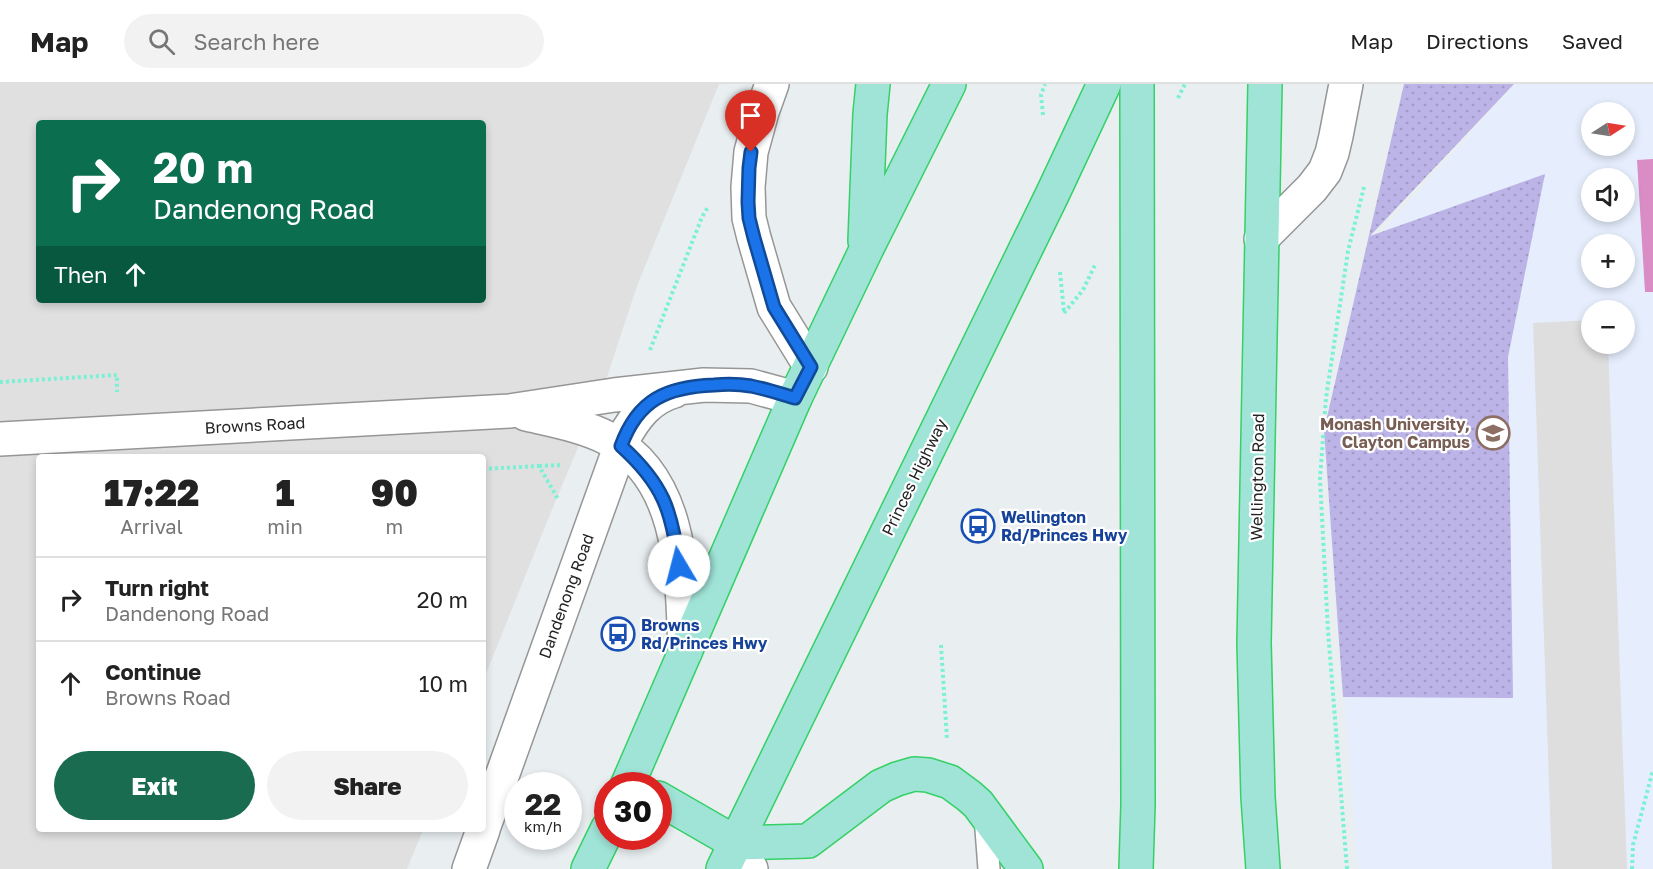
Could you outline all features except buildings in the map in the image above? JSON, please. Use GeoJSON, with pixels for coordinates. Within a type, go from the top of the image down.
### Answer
{"type":"FeatureCollection","features":[{"type":"Feature","properties":{"kind":"highway"},"geometry":{"type":"LineString","coordinates":[[865,252],[873,84]]}},
{"type":"Feature","properties":{"kind":"highway"},"geometry":{"type":"LineString","coordinates":[[636,772],[795,398],[949,84]]}},
{"type":"Feature","properties":{"kind":"highway","name":"Princes Highway"},"geometry":{"type":"LineString","coordinates":[[737,860],[1104,84]]}},
{"type":"Feature","properties":{"kind":"highway"},"geometry":{"type":"LineString","coordinates":[[1136,869],[1138,805],[1137,84]]}},
{"type":"Feature","properties":{"kind":"highway","name":"Wellington Road"},"geometry":{"type":"LineString","coordinates":[[1263,869],[1258,796],[1254,643],[1265,84]]}},
{"type":"Feature","properties":{"kind":"highway"},"geometry":{"type":"LineString","coordinates":[[1264,123],[1275,84]]}},
{"type":"Feature","properties":{"kind":"highway"},"geometry":{"type":"LineString","coordinates":[[672,809],[737,860],[808,841],[881,786],[897,778],[914,774],[927,775],[950,782],[969,796],[1026,869]]}},
{"type":"Feature","properties":{"kind":"highway"},"geometry":{"type":"LineString","coordinates":[[588,869],[597,850]]}},
{"type":"Feature","properties":{"kind":"street"},"geometry":{"type":"LineString","coordinates":[[772,84],[751,152],[748,177],[749,218],[774,307],[811,367]]}},
{"type":"Feature","properties":{"kind":"street"},"geometry":{"type":"LineString","coordinates":[[1261,239],[1312,189],[1325,171],[1334,145],[1346,84]]}},
{"type":"Feature","properties":{"kind":"street","name":"Browns Road"},"geometry":{"type":"LineString","coordinates":[[0,439],[510,411],[704,385],[743,386],[795,398]]}},
{"type":"Feature","properties":{"kind":"street","name":"Dandenong Road"},"geometry":{"type":"LineString","coordinates":[[486,821],[621,446],[639,413],[666,393],[681,388]]}},
{"type":"Feature","properties":{"kind":"street","name":"Browns Road"},"geometry":{"type":"LineString","coordinates":[[510,411],[554,420],[596,433],[621,446],[639,462],[650,477],[661,494],[670,516],[676,542],[682,586],[685,652]]}},
{"type":"Feature","properties":{"kind":"street","name":"Dandenong Road"},"geometry":{"type":"LineString","coordinates":[[469,869],[482,832]]}},
{"type":"Feature","properties":{"kind":"lane"},"geometry":{"type":"LineString","coordinates":[[985,814],[989,869]]}},
{"type":"Feature","properties":{"kind":"path"},"geometry":{"type":"LineString","coordinates":[[1347,869],[1328,631],[1320,479],[1326,398],[1348,251],[1365,184]]}},
{"type":"Feature","properties":{"kind":"path"},"geometry":{"type":"LineString","coordinates":[[634,393],[708,206]]}},
{"type":"Feature","properties":{"kind":"path"},"geometry":{"type":"LineString","coordinates":[[0,382],[117,375]]}},
{"type":"Feature","properties":{"kind":"path"},"geometry":{"type":"LineString","coordinates":[[486,469],[539,466],[583,547]]}},
{"type":"Feature","properties":{"kind":"path"},"geometry":{"type":"LineString","coordinates":[[1632,869],[1633,845],[1653,770]]}},
{"type":"Feature","properties":{"kind":"shaded area"},"geometry":{"type":"Polygon","coordinates":[[[0,84],[719,84],[637,286],[605,383],[486,674],[486,454],[36,454],[36,832],[422,832],[407,869],[0,869],[0,84]]]}},
{"type":"Feature","properties":{"kind":"shaded area"},"geometry":{"type":"Polygon","coordinates":[[[1404,84],[1514,84],[1370,236],[1545,174],[1508,357],[1513,698],[1343,697],[1324,430],[1404,84]]]}},
{"type":"Feature","properties":{"kind":"shaded area","name":"Monash University, Clayton Campus"},"geometry":{"type":"Polygon","coordinates":[[[1515,84],[1653,84],[1653,869],[1358,869],[1328,502],[1339,363],[1366,249],[1515,84]]]}},
{"type":"Feature","properties":{"kind":"shaded area"},"geometry":{"type":"Polygon","coordinates":[[[1653,159],[1653,292],[1645,292],[1637,160],[1653,159]]]}},
{"type":"Feature","properties":{"kind":"shaded area"},"geometry":{"type":"Polygon","coordinates":[[[1581,321],[1581,354],[1608,354],[1627,869],[1552,869],[1533,323],[1581,321]]]}},
{"type":"Feature","properties":{"kind":"place","name":"Monash University, Clayton Campus"},"geometry":{"type":"Point","coordinates":[1493,433]}},
{"type":"Feature","properties":{"kind":"place","name":"Wellington Rd/Princes Hwy"},"geometry":{"type":"Point","coordinates":[978,526]}},
{"type":"Feature","properties":{"kind":"place","name":"Browns Rd/Princes Hwy"},"geometry":{"type":"Point","coordinates":[618,634]}},
{"type":"Feature","properties":{"kind":"route"},"geometry":{"type":"LineString","coordinates":[[679,566],[670,516],[661,494],[639,462],[621,446],[639,413],[660,395],[681,388],[704,385],[751,386],[795,398],[811,367],[774,307],[754,238],[748,202],[751,152]]}}]}
